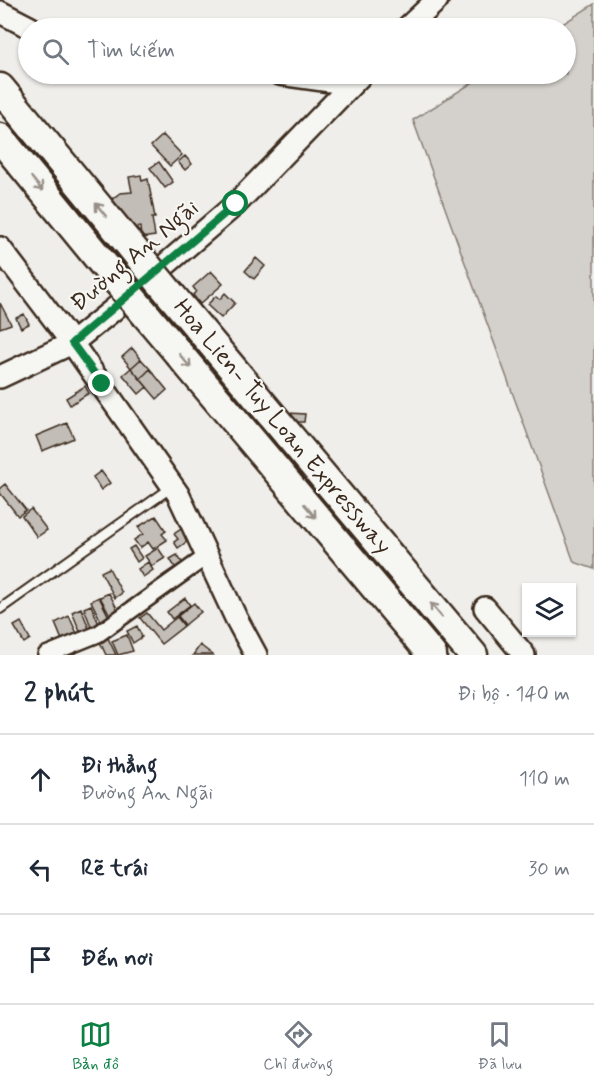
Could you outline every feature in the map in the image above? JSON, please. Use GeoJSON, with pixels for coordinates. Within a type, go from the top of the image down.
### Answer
{"type":"FeatureCollection","features":[{"type":"Feature","properties":{"kind":"highway","name":"Hoa Lien- Tuy Loan Expressway"},"geometry":{"type":"LineString","coordinates":[[0,88],[473,655]]}},
{"type":"Feature","properties":{"kind":"highway","name":"Hoa Lien- Tuy Loan Expressway"},"geometry":{"type":"LineString","coordinates":[[0,138],[432,655]]}},
{"type":"Feature","properties":{"kind":"main road"},"geometry":{"type":"LineString","coordinates":[[418,18],[437,0]]}},
{"type":"Feature","properties":{"kind":"main road"},"geometry":{"type":"LineString","coordinates":[[0,12],[18,21]]}},
{"type":"Feature","properties":{"kind":"main road","name":"Đường An Ngãi"},"geometry":{"type":"LineString","coordinates":[[0,377],[72,343],[236,204],[352,84]]}},
{"type":"Feature","properties":{"kind":"main road"},"geometry":{"type":"LineString","coordinates":[[0,248],[72,343],[173,486],[256,655]]}},
{"type":"Feature","properties":{"kind":"main road"},"geometry":{"type":"LineString","coordinates":[[485,609],[524,655]]}},
{"type":"Feature","properties":{"kind":"street"},"geometry":{"type":"LineString","coordinates":[[46,655],[98,634],[207,556]]}},
{"type":"Feature","properties":{"kind":"lane"},"geometry":{"type":"LineString","coordinates":[[0,609],[173,486]]}},
{"type":"Feature","properties":{"kind":"shaded area"},"geometry":{"type":"Polygon","coordinates":[[[594,4],[594,569],[574,562],[413,120],[470,84],[576,84],[576,18],[572,18],[594,4]]]}},
{"type":"Feature","properties":{"kind":"building"},"geometry":{"type":"Polygon","coordinates":[[[163,135],[182,155],[170,166],[151,146],[163,135]]]}},
{"type":"Feature","properties":{"kind":"building"},"geometry":{"type":"Polygon","coordinates":[[[185,156],[192,164],[185,170],[178,162],[185,156]]]}},
{"type":"Feature","properties":{"kind":"building"},"geometry":{"type":"Polygon","coordinates":[[[159,162],[173,182],[165,188],[150,168],[159,162]]]}},
{"type":"Feature","properties":{"kind":"building"},"geometry":{"type":"Polygon","coordinates":[[[141,175],[142,181],[148,179],[155,218],[152,218],[155,236],[141,238],[140,227],[134,228],[112,199],[120,193],[132,192],[129,177],[141,175]]]}},
{"type":"Feature","properties":{"kind":"building"},"geometry":{"type":"Polygon","coordinates":[[[256,258],[265,266],[254,279],[245,271],[256,258]]]}},
{"type":"Feature","properties":{"kind":"building"},"geometry":{"type":"Polygon","coordinates":[[[211,271],[223,284],[200,304],[193,295],[196,291],[193,287],[211,271]]]}},
{"type":"Feature","properties":{"kind":"building"},"geometry":{"type":"Polygon","coordinates":[[[225,293],[235,303],[221,318],[207,305],[216,296],[220,299],[225,293]]]}},
{"type":"Feature","properties":{"kind":"building"},"geometry":{"type":"Polygon","coordinates":[[[0,303],[11,324],[0,328],[0,303]]]}},
{"type":"Feature","properties":{"kind":"building"},"geometry":{"type":"Polygon","coordinates":[[[24,314],[29,324],[21,328],[16,318],[24,314]]]}},
{"type":"Feature","properties":{"kind":"building"},"geometry":{"type":"Polygon","coordinates":[[[132,348],[141,359],[131,368],[122,357],[132,348]]]}},
{"type":"Feature","properties":{"kind":"building"},"geometry":{"type":"Polygon","coordinates":[[[141,359],[150,369],[140,379],[131,368],[141,359]]]}},
{"type":"Feature","properties":{"kind":"building"},"geometry":{"type":"Polygon","coordinates":[[[131,368],[147,387],[139,394],[123,375],[131,368]]]}},
{"type":"Feature","properties":{"kind":"building"},"geometry":{"type":"Polygon","coordinates":[[[150,369],[167,390],[157,399],[140,379],[150,369]]]}},
{"type":"Feature","properties":{"kind":"building"},"geometry":{"type":"Polygon","coordinates":[[[85,386],[89,393],[70,405],[66,398],[85,386]]]}},
{"type":"Feature","properties":{"kind":"building"},"geometry":{"type":"Polygon","coordinates":[[[288,413],[305,414],[304,422],[287,422],[288,413]]]}},
{"type":"Feature","properties":{"kind":"building"},"geometry":{"type":"Polygon","coordinates":[[[67,423],[74,438],[42,451],[36,436],[67,423]]]}},
{"type":"Feature","properties":{"kind":"building"},"geometry":{"type":"Polygon","coordinates":[[[101,471],[110,483],[101,490],[93,477],[101,471]]]}},
{"type":"Feature","properties":{"kind":"building"},"geometry":{"type":"Polygon","coordinates":[[[5,484],[26,510],[18,516],[0,493],[0,488],[5,484]]]}},
{"type":"Feature","properties":{"kind":"building"},"geometry":{"type":"Polygon","coordinates":[[[31,509],[47,530],[37,537],[22,516],[31,509]]]}},
{"type":"Feature","properties":{"kind":"building"},"geometry":{"type":"Polygon","coordinates":[[[156,516],[166,531],[162,534],[167,540],[153,549],[148,542],[140,548],[134,540],[143,534],[138,527],[156,516]]]}},
{"type":"Feature","properties":{"kind":"building"},"geometry":{"type":"Polygon","coordinates":[[[184,527],[192,538],[178,548],[174,542],[178,539],[174,534],[184,527]]]}},
{"type":"Feature","properties":{"kind":"building"},"geometry":{"type":"Polygon","coordinates":[[[134,546],[142,558],[137,562],[129,549],[134,546]]]}},
{"type":"Feature","properties":{"kind":"building"},"geometry":{"type":"Polygon","coordinates":[[[158,548],[165,558],[152,566],[145,556],[158,548]]]}},
{"type":"Feature","properties":{"kind":"building"},"geometry":{"type":"Polygon","coordinates":[[[177,555],[186,568],[165,581],[162,576],[175,567],[170,559],[177,555]]]}},
{"type":"Feature","properties":{"kind":"building"},"geometry":{"type":"Polygon","coordinates":[[[148,562],[153,570],[143,577],[138,569],[148,562]]]}},
{"type":"Feature","properties":{"kind":"building"},"geometry":{"type":"Polygon","coordinates":[[[109,568],[122,593],[115,598],[101,572],[109,568]]]}},
{"type":"Feature","properties":{"kind":"building"},"geometry":{"type":"Polygon","coordinates":[[[109,593],[121,616],[113,620],[100,597],[109,593]]]}},
{"type":"Feature","properties":{"kind":"building"},"geometry":{"type":"Polygon","coordinates":[[[99,597],[111,621],[103,625],[91,601],[99,597]]]}},
{"type":"Feature","properties":{"kind":"building"},"geometry":{"type":"Polygon","coordinates":[[[185,598],[190,605],[172,619],[167,612],[185,598]]]}},
{"type":"Feature","properties":{"kind":"building"},"geometry":{"type":"Polygon","coordinates":[[[194,603],[201,612],[185,625],[178,616],[194,603]]]}},
{"type":"Feature","properties":{"kind":"building"},"geometry":{"type":"Polygon","coordinates":[[[91,605],[101,629],[93,632],[84,608],[91,605]]]}},
{"type":"Feature","properties":{"kind":"building"},"geometry":{"type":"Polygon","coordinates":[[[81,608],[90,631],[81,634],[72,612],[81,608]]]}},
{"type":"Feature","properties":{"kind":"building"},"geometry":{"type":"Polygon","coordinates":[[[147,613],[161,630],[177,617],[184,626],[161,644],[140,618],[147,613]]]}},
{"type":"Feature","properties":{"kind":"building"},"geometry":{"type":"Polygon","coordinates":[[[69,616],[79,638],[64,645],[55,623],[69,616]]]}},
{"type":"Feature","properties":{"kind":"building"},"geometry":{"type":"Polygon","coordinates":[[[21,622],[30,639],[24,643],[14,626],[21,622]]]}},
{"type":"Feature","properties":{"kind":"building"},"geometry":{"type":"Polygon","coordinates":[[[137,626],[142,637],[133,643],[127,631],[137,626]]]}},
{"type":"Feature","properties":{"kind":"building"},"geometry":{"type":"Polygon","coordinates":[[[127,635],[133,651],[118,655],[112,641],[127,635]]]}},
{"type":"Feature","properties":{"kind":"building"},"geometry":{"type":"Polygon","coordinates":[[[108,638],[116,655],[106,655],[100,642],[108,638]]]}},
{"type":"Feature","properties":{"kind":"building"},"geometry":{"type":"Polygon","coordinates":[[[200,645],[213,655],[193,655],[200,645]]]}},
{"type":"Feature","properties":{"kind":"route"},"geometry":{"type":"LineString","coordinates":[[102,384],[72,343],[236,204]]}}]}
